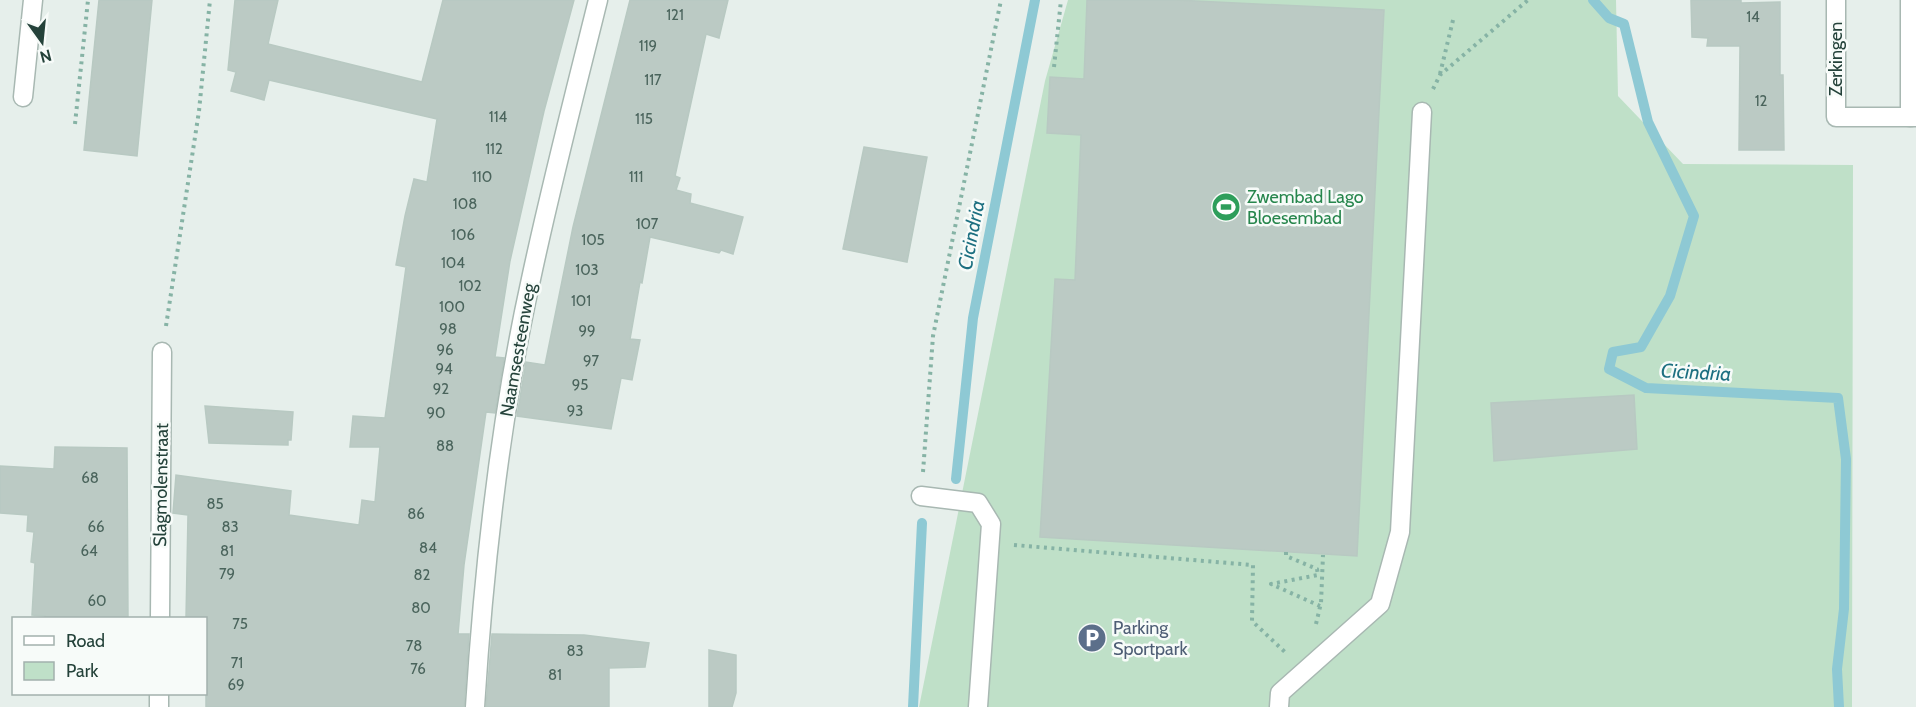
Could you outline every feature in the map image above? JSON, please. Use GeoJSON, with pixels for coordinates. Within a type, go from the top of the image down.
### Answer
{"type":"FeatureCollection","features":[{"type":"Feature","properties":{"kind":"street"},"geometry":{"type":"LineString","coordinates":[[22,97],[33,0]]}},
{"type":"Feature","properties":{"kind":"street","name":"Naamsesteenweg"},"geometry":{"type":"LineString","coordinates":[[475,707],[487,558],[506,416],[531,280],[598,0]]}},
{"type":"Feature","properties":{"kind":"street","name":"Zerkingen"},"geometry":{"type":"LineString","coordinates":[[1836,0],[1836,117],[1913,117],[1910,0]]}},
{"type":"Feature","properties":{"kind":"street"},"geometry":{"type":"LineString","coordinates":[[1279,707],[1280,693],[1380,604],[1400,532],[1422,112]]}},
{"type":"Feature","properties":{"kind":"street","name":"Slagmolenstraat"},"geometry":{"type":"LineString","coordinates":[[160,617],[162,352]]}},
{"type":"Feature","properties":{"kind":"street"},"geometry":{"type":"LineString","coordinates":[[921,496],[978,503],[991,524],[978,707]]}},
{"type":"Feature","properties":{"kind":"path"},"geometry":{"type":"LineString","coordinates":[[75,124],[88,0]]}},
{"type":"Feature","properties":{"kind":"path"},"geometry":{"type":"LineString","coordinates":[[162,352],[199,111],[210,0]]}},
{"type":"Feature","properties":{"kind":"path"},"geometry":{"type":"LineString","coordinates":[[921,496],[933,336],[1001,0]]}},
{"type":"Feature","properties":{"kind":"path"},"geometry":{"type":"LineString","coordinates":[[1054,68],[1061,0]]}},
{"type":"Feature","properties":{"kind":"path"},"geometry":{"type":"LineString","coordinates":[[1440,75],[1528,0]]}},
{"type":"Feature","properties":{"kind":"path"},"geometry":{"type":"LineString","coordinates":[[1422,112],[1440,75],[1454,16]]}},
{"type":"Feature","properties":{"kind":"path"},"geometry":{"type":"LineString","coordinates":[[989,543],[1253,565],[1252,621],[1305,671]]}},
{"type":"Feature","properties":{"kind":"path"},"geometry":{"type":"LineString","coordinates":[[1286,552],[1286,556],[1317,568],[1318,575],[1271,584],[1320,606]]}},
{"type":"Feature","properties":{"kind":"path"},"geometry":{"type":"LineString","coordinates":[[1315,628],[1320,606],[1323,555]]}},
{"type":"Feature","properties":{"kind":"green space"},"geometry":{"type":"Polygon","coordinates":[[[1068,0],[1616,0],[1618,96],[1683,164],[1853,165],[1852,707],[919,707],[1045,81],[1068,0]]]}},
{"type":"Feature","properties":{"kind":"building"},"geometry":{"type":"Polygon","coordinates":[[[99,0],[152,0],[137,156],[84,150],[99,0]]]}},
{"type":"Feature","properties":{"kind":"building"},"geometry":{"type":"Polygon","coordinates":[[[235,0],[278,0],[268,44],[422,82],[443,0],[574,0],[544,111],[510,261],[495,357],[504,358],[495,413],[486,412],[464,565],[458,634],[469,634],[464,707],[206,707],[207,617],[186,617],[188,515],[173,513],[176,475],[291,491],[289,515],[359,525],[362,500],[375,502],[380,447],[350,447],[353,416],[385,418],[406,267],[396,265],[414,179],[427,182],[437,119],[269,80],[264,100],[231,91],[236,72],[228,70],[235,0]]]}},
{"type":"Feature","properties":{"kind":"building"},"geometry":{"type":"Polygon","coordinates":[[[630,0],[728,0],[719,38],[706,34],[675,176],[680,178],[676,190],[691,194],[690,203],[743,217],[733,254],[721,250],[719,253],[650,237],[630,339],[640,340],[632,380],[621,378],[611,429],[517,416],[526,362],[545,365],[573,227],[630,0]]]}},
{"type":"Feature","properties":{"kind":"building","name":"Zwembad Lago Bloesembad"},"geometry":{"type":"Polygon","coordinates":[[[1087,0],[1175,0],[1384,10],[1357,556],[1040,537],[1055,279],[1075,280],[1081,135],[1047,133],[1050,77],[1084,79],[1087,0]]]}},
{"type":"Feature","properties":{"kind":"building"},"geometry":{"type":"Polygon","coordinates":[[[1691,0],[1741,0],[1741,3],[1780,2],[1780,75],[1783,75],[1784,150],[1739,150],[1740,46],[1707,46],[1708,38],[1692,37],[1691,0]]]}},
{"type":"Feature","properties":{"kind":"building"},"geometry":{"type":"Polygon","coordinates":[[[864,147],[927,157],[907,262],[843,249],[864,147]]]}},
{"type":"Feature","properties":{"kind":"building"},"geometry":{"type":"Polygon","coordinates":[[[1634,395],[1637,449],[1494,461],[1491,403],[1634,395]]]}},
{"type":"Feature","properties":{"kind":"building"},"geometry":{"type":"Polygon","coordinates":[[[205,406],[293,412],[291,440],[288,440],[288,445],[209,443],[205,406]]]}},
{"type":"Feature","properties":{"kind":"building"},"geometry":{"type":"Polygon","coordinates":[[[55,447],[127,448],[128,617],[32,615],[35,563],[31,562],[34,532],[27,531],[28,515],[0,513],[0,466],[54,469],[55,447]]]}},
{"type":"Feature","properties":{"kind":"building"},"geometry":{"type":"Polygon","coordinates":[[[492,634],[584,635],[649,643],[645,667],[609,668],[609,707],[486,707],[492,634]]]}},
{"type":"Feature","properties":{"kind":"building"},"geometry":{"type":"Polygon","coordinates":[[[709,650],[736,655],[736,693],[732,707],[709,707],[709,650]]]}},
{"type":"Feature","properties":{"kind":"waterway","name":"Cicindria"},"geometry":{"type":"LineString","coordinates":[[956,479],[973,318],[1035,0]]}},
{"type":"Feature","properties":{"kind":"waterway","name":"Cicindria"},"geometry":{"type":"LineString","coordinates":[[1593,0],[1609,18],[1624,24],[1648,122],[1694,216],[1670,296],[1641,347],[1613,352],[1609,369],[1646,388],[1838,398],[1846,459],[1844,609],[1837,669],[1839,707]]}},
{"type":"Feature","properties":{"kind":"waterway","name":"Cicindria"},"geometry":{"type":"LineString","coordinates":[[913,707],[922,523]]}},
{"type":"Feature","properties":{"kind":"place","name":"Zwembad Lago Bloesembad"},"geometry":{"type":"Point","coordinates":[1226,207]}},
{"type":"Feature","properties":{"kind":"place","name":"Parking Sportpark"},"geometry":{"type":"Point","coordinates":[1092,638]}}]}
